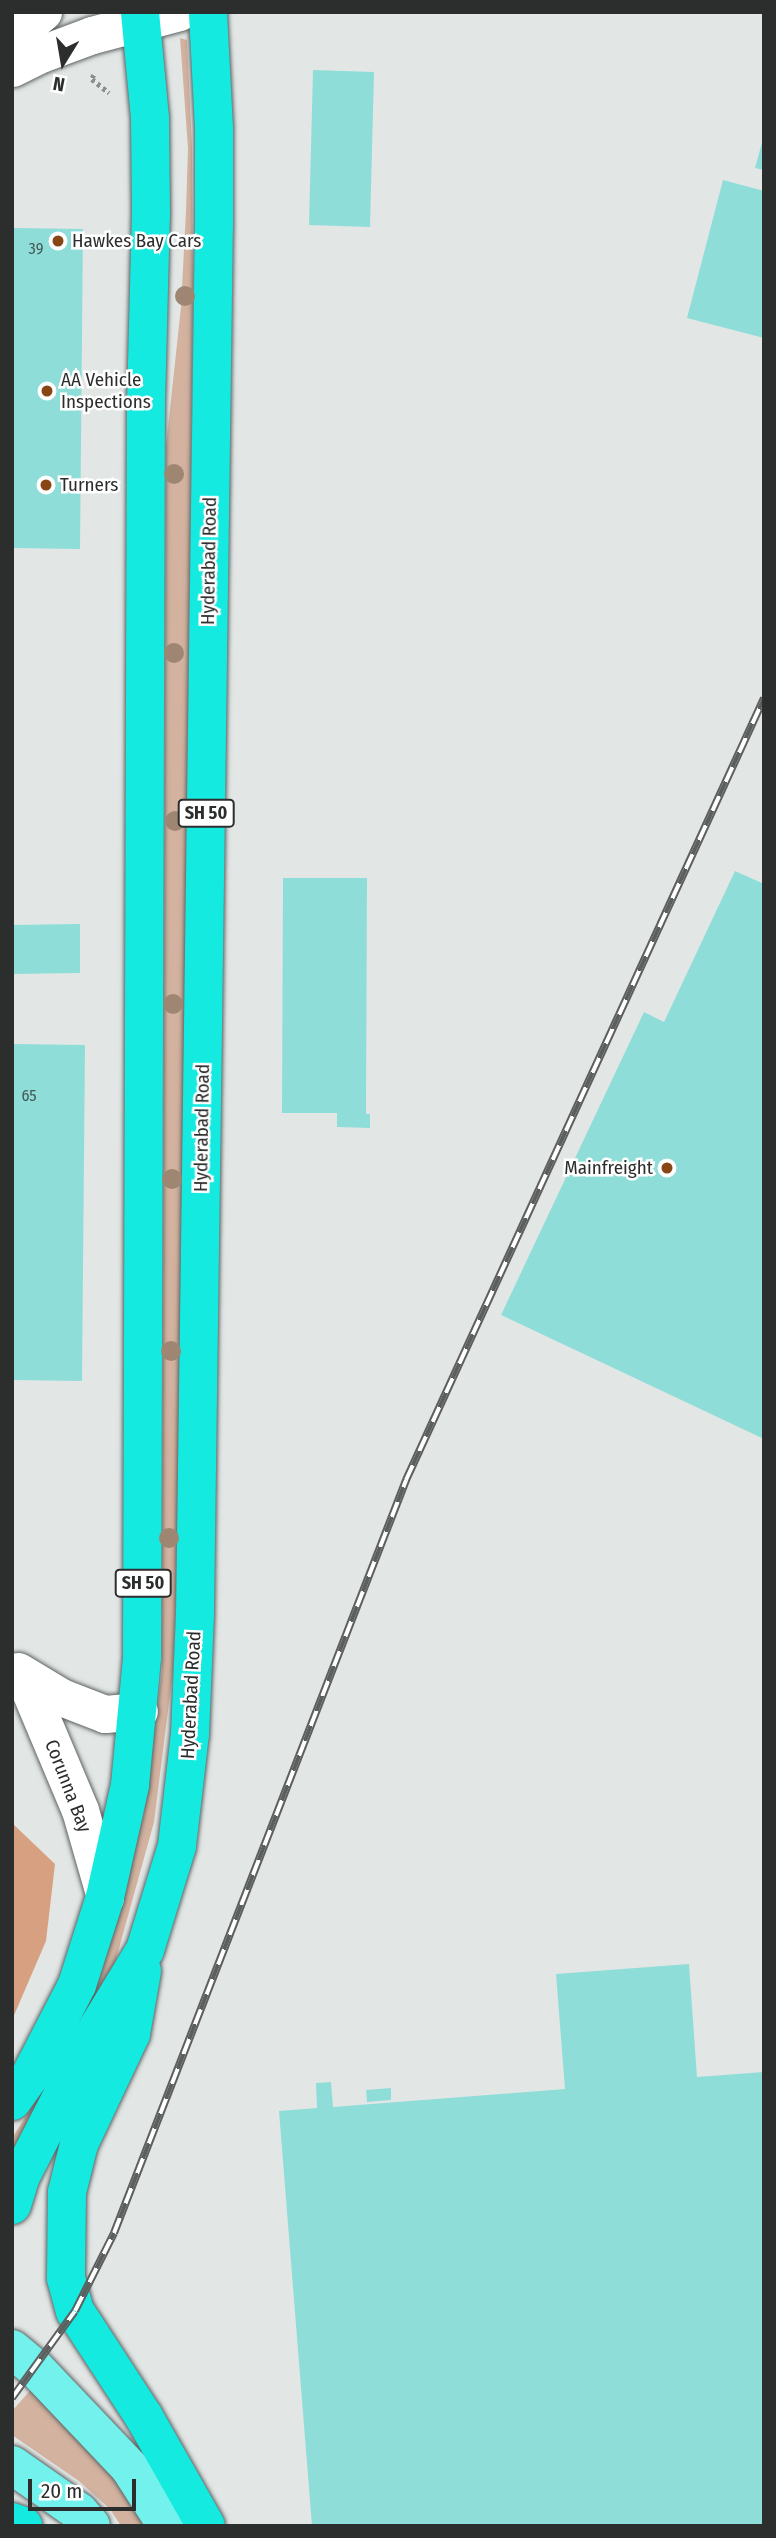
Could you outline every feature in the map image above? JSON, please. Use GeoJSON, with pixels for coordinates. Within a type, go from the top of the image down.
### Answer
{"type":"FeatureCollection","features":[{"type":"Feature","properties":{"kind":"highway","name":"Hyderabad Road"},"geometry":{"type":"LineString","coordinates":[[12,2205],[20,2178],[92,2037],[145,1950],[177,1846],[190,1734],[195,1614],[214,226],[214,128],[208,12]]}},
{"type":"Feature","properties":{"kind":"highway","name":"SH 50"},"geometry":{"type":"LineString","coordinates":[[12,2101],[36,2065],[77,1985],[106,1896],[131,1785],[139,1711],[142,1643],[146,1055],[146,402],[151,214],[150,118],[141,17]]}},
{"type":"Feature","properties":{"kind":"highway"},"geometry":{"type":"LineString","coordinates":[[145,1950],[131,2034],[79,2144],[67,2192],[66,2278],[75,2311],[144,2417],[206,2526]]}},
{"type":"Feature","properties":{"kind":"highway"},"geometry":{"type":"LineString","coordinates":[[12,2522],[23,2526]]}},
{"type":"Feature","properties":{"kind":"main road"},"geometry":{"type":"LineString","coordinates":[[12,2349],[36,2369],[129,2467],[167,2526]]}},
{"type":"Feature","properties":{"kind":"main road"},"geometry":{"type":"LineString","coordinates":[[12,2465],[79,2512],[90,2526]]}},
{"type":"Feature","properties":{"kind":"street"},"geometry":{"type":"LineString","coordinates":[[12,37],[43,12]]}},
{"type":"Feature","properties":{"kind":"street"},"geometry":{"type":"LineString","coordinates":[[12,68],[79,39],[141,17],[179,12]]}},
{"type":"Feature","properties":{"kind":"street","name":"Corunna Bay"},"geometry":{"type":"LineString","coordinates":[[18,1671],[61,1697],[105,1714],[139,1711]]}},
{"type":"Feature","properties":{"kind":"street","name":"Corunna Bay"},"geometry":{"type":"LineString","coordinates":[[18,1671],[80,1810],[106,1896]]}},
{"type":"Feature","properties":{"kind":"shaded area"},"geometry":{"type":"Polygon","coordinates":[[[180,38],[187,40],[192,147],[193,294],[178,1536],[173,1671],[154,1822],[113,1970],[12,2164],[12,2138],[43,2090],[127,1882],[144,1812],[162,1671],[166,446],[181,307],[186,211],[188,148],[180,38]]]}},
{"type":"Feature","properties":{"kind":"shaded area"},"geometry":{"type":"Polygon","coordinates":[[[12,1823],[55,1864],[46,1941],[12,2020],[12,1823]]]}},
{"type":"Feature","properties":{"kind":"shaded area"},"geometry":{"type":"Polygon","coordinates":[[[36,2384],[156,2526],[121,2526],[110,2509],[79,2481],[12,2435],[12,2411],[36,2384]]]}},
{"type":"Feature","properties":{"kind":"building"},"geometry":{"type":"Polygon","coordinates":[[[313,70],[374,72],[370,227],[309,225],[313,70]]]}},
{"type":"Feature","properties":{"kind":"building"},"geometry":{"type":"Polygon","coordinates":[[[764,139],[764,170],[755,168],[764,139]]]}},
{"type":"Feature","properties":{"kind":"building"},"geometry":{"type":"Polygon","coordinates":[[[723,180],[764,191],[764,338],[687,318],[723,180]]]}},
{"type":"Feature","properties":{"kind":"building"},"geometry":{"type":"Polygon","coordinates":[[[12,228],[83,229],[80,549],[12,548],[12,228]]]}},
{"type":"Feature","properties":{"kind":"building","name":"Mainfreight"},"geometry":{"type":"Polygon","coordinates":[[[735,871],[764,884],[764,1439],[501,1315],[644,1012],[664,1022],[735,871]]]}},
{"type":"Feature","properties":{"kind":"building"},"geometry":{"type":"Polygon","coordinates":[[[283,878],[367,878],[366,1114],[370,1114],[370,1128],[337,1127],[337,1113],[282,1113],[283,878]]]}},
{"type":"Feature","properties":{"kind":"building"},"geometry":{"type":"Polygon","coordinates":[[[80,924],[80,973],[12,974],[12,925],[80,924]]]}},
{"type":"Feature","properties":{"kind":"building"},"geometry":{"type":"Polygon","coordinates":[[[12,1044],[85,1045],[82,1381],[12,1380],[12,1044]]]}},
{"type":"Feature","properties":{"kind":"building"},"geometry":{"type":"Polygon","coordinates":[[[689,1964],[697,2077],[764,2072],[764,2526],[312,2526],[279,2111],[317,2108],[316,2083],[331,2082],[333,2107],[565,2089],[556,1974],[689,1964]]]}},
{"type":"Feature","properties":{"kind":"building"},"geometry":{"type":"Polygon","coordinates":[[[391,2088],[391,2100],[367,2102],[366,2090],[391,2088]]]}},
{"type":"Feature","properties":{"kind":"railway"},"geometry":{"type":"LineString","coordinates":[[12,2398],[75,2311],[114,2233],[406,1480],[764,698]]}},
{"type":"Feature","properties":{"kind":"place","name":"Hawkes Bay Cars"},"geometry":{"type":"Point","coordinates":[58,241]}},
{"type":"Feature","properties":{"kind":"place","name":"AA Vehicle Inspections"},"geometry":{"type":"Point","coordinates":[47,391]}},
{"type":"Feature","properties":{"kind":"place","name":"Turners"},"geometry":{"type":"Point","coordinates":[46,485]}},
{"type":"Feature","properties":{"kind":"place","name":"Mainfreight"},"geometry":{"type":"Point","coordinates":[667,1168]}}]}
